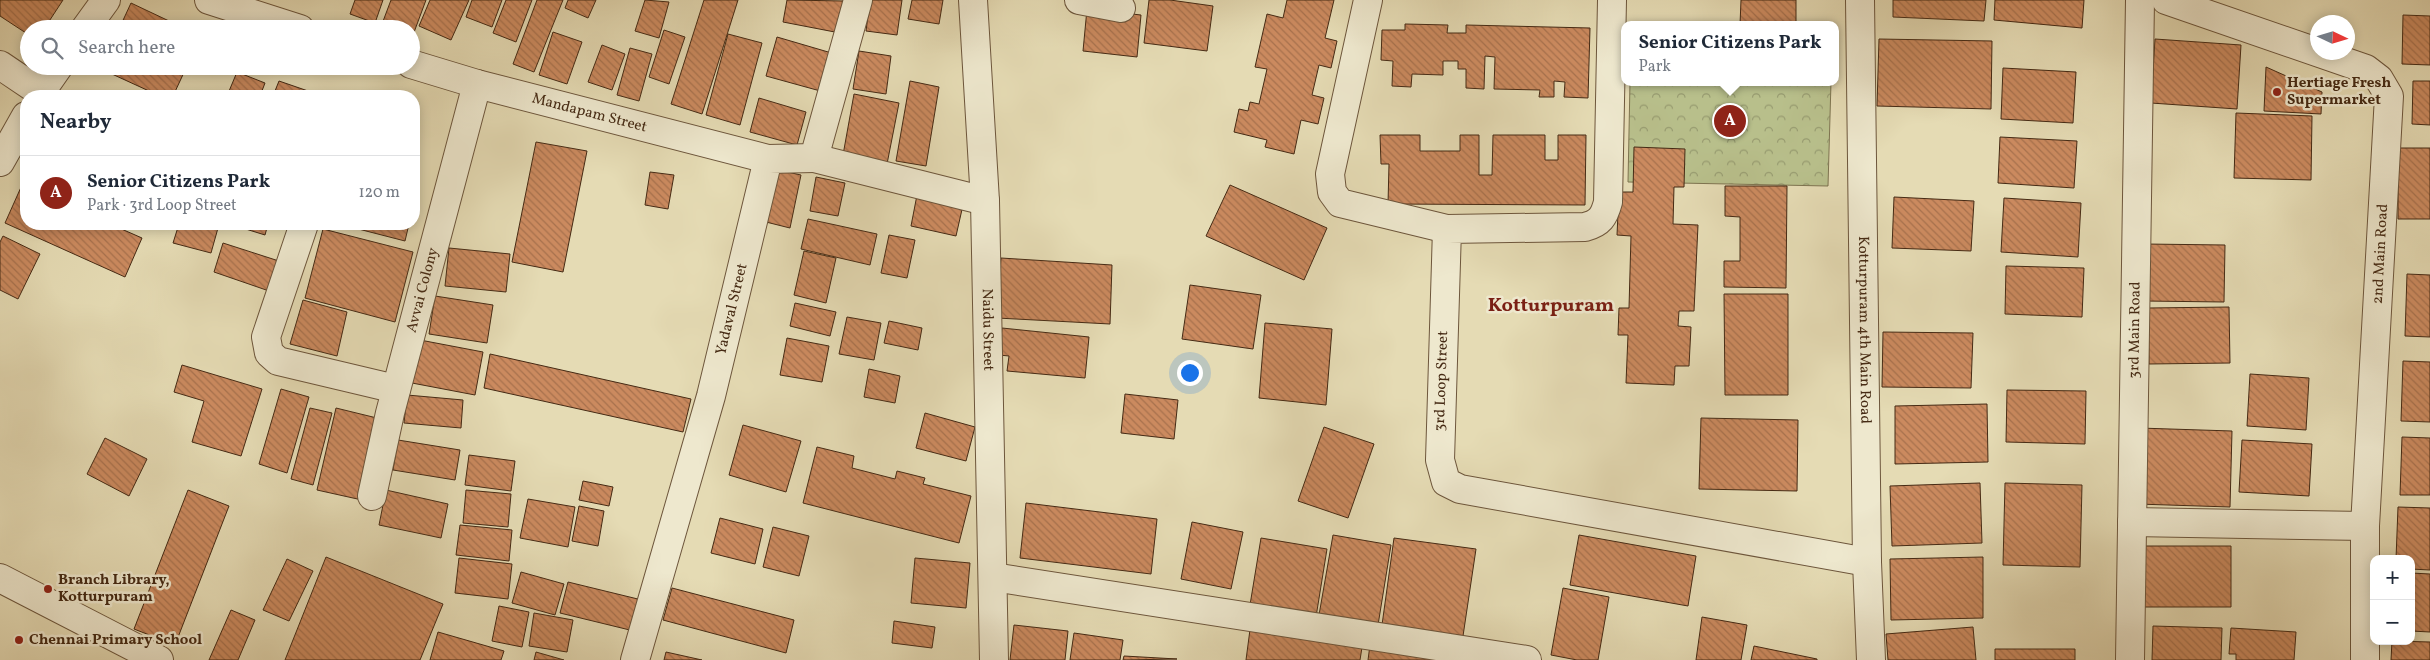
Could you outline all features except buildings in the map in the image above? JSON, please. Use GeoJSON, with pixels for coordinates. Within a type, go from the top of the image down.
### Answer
{"type":"FeatureCollection","features":[{"type":"Feature","properties":{"kind":"street"},"geometry":{"type":"LineString","coordinates":[[92,20],[106,0]]}},
{"type":"Feature","properties":{"kind":"street"},"geometry":{"type":"LineString","coordinates":[[209,0],[272,20]]}},
{"type":"Feature","properties":{"kind":"street"},"geometry":{"type":"LineString","coordinates":[[814,158],[858,0]]}},
{"type":"Feature","properties":{"kind":"street","name":"Naidu Street"},"geometry":{"type":"LineString","coordinates":[[973,0],[985,201],[994,660]]}},
{"type":"Feature","properties":{"kind":"street"},"geometry":{"type":"LineString","coordinates":[[1079,0],[1121,8]]}},
{"type":"Feature","properties":{"kind":"street"},"geometry":{"type":"LineString","coordinates":[[1368,0],[1330,174],[1332,192],[1340,203],[1447,229],[1585,227],[1596,224],[1602,219],[1608,202],[1612,0]]}},
{"type":"Feature","properties":{"kind":"street","name":"Kotturpuram 4th Main Road"},"geometry":{"type":"LineString","coordinates":[[1860,0],[1867,562],[1871,660]]}},
{"type":"Feature","properties":{"kind":"street","name":"3rd Main Road"},"geometry":{"type":"LineString","coordinates":[[2130,660],[2140,0]]}},
{"type":"Feature","properties":{"kind":"street","name":"2nd Main Road"},"geometry":{"type":"LineString","coordinates":[[2166,0],[2366,69],[2379,79],[2388,96],[2365,526],[2365,660]]}},
{"type":"Feature","properties":{"kind":"street"},"geometry":{"type":"LineString","coordinates":[[0,65],[34,90]]}},
{"type":"Feature","properties":{"kind":"street","name":"Mandapam Street"},"geometry":{"type":"LineString","coordinates":[[420,67],[477,84],[768,159]]}},
{"type":"Feature","properties":{"kind":"street"},"geometry":{"type":"LineString","coordinates":[[42,90],[53,75]]}},
{"type":"Feature","properties":{"kind":"street","name":"Avvai Colony"},"geometry":{"type":"LineString","coordinates":[[372,496],[396,389],[477,84]]}},
{"type":"Feature","properties":{"kind":"street"},"geometry":{"type":"LineString","coordinates":[[0,162],[20,127]]}},
{"type":"Feature","properties":{"kind":"street"},"geometry":{"type":"LineString","coordinates":[[768,159],[814,158],[985,201]]}},
{"type":"Feature","properties":{"kind":"street","name":"Yadaval Street"},"geometry":{"type":"LineString","coordinates":[[635,660],[711,396],[768,159]]}},
{"type":"Feature","properties":{"kind":"street","name":"3rd Loop Street"},"geometry":{"type":"LineString","coordinates":[[1447,229],[1440,460],[1446,482],[1460,488],[1867,562]]}},
{"type":"Feature","properties":{"kind":"street"},"geometry":{"type":"LineString","coordinates":[[302,230],[266,337],[269,353],[278,361],[396,389]]}},
{"type":"Feature","properties":{"kind":"street"},"geometry":{"type":"LineString","coordinates":[[2132,522],[2365,526]]}},
{"type":"Feature","properties":{"kind":"street"},"geometry":{"type":"LineString","coordinates":[[993,576],[1527,660]]}},
{"type":"Feature","properties":{"kind":"street"},"geometry":{"type":"LineString","coordinates":[[0,578],[160,660]]}},
{"type":"Feature","properties":{"kind":"green space"},"geometry":{"type":"Polygon","coordinates":[[[1630,86],[1831,86],[1828,186],[1628,182],[1630,86]]]}},
{"type":"Feature","properties":{"kind":"place","name":"Hertiage Fresh Supermarket"},"geometry":{"type":"Point","coordinates":[2277,92]}},
{"type":"Feature","properties":{"kind":"place","name":"Senior Citizens Park"},"geometry":{"type":"Point","coordinates":[1730,121]}},
{"type":"Feature","properties":{"kind":"place","name":"Branch Library, Kotturpuram"},"geometry":{"type":"Point","coordinates":[48,589]}},
{"type":"Feature","properties":{"kind":"place","name":"Chennai Primary School"},"geometry":{"type":"Point","coordinates":[19,640]}},
{"type":"Feature","properties":{"kind":"district","name":"Kotturpuram"},"geometry":{"type":"Point","coordinates":[1551,306]}}]}
